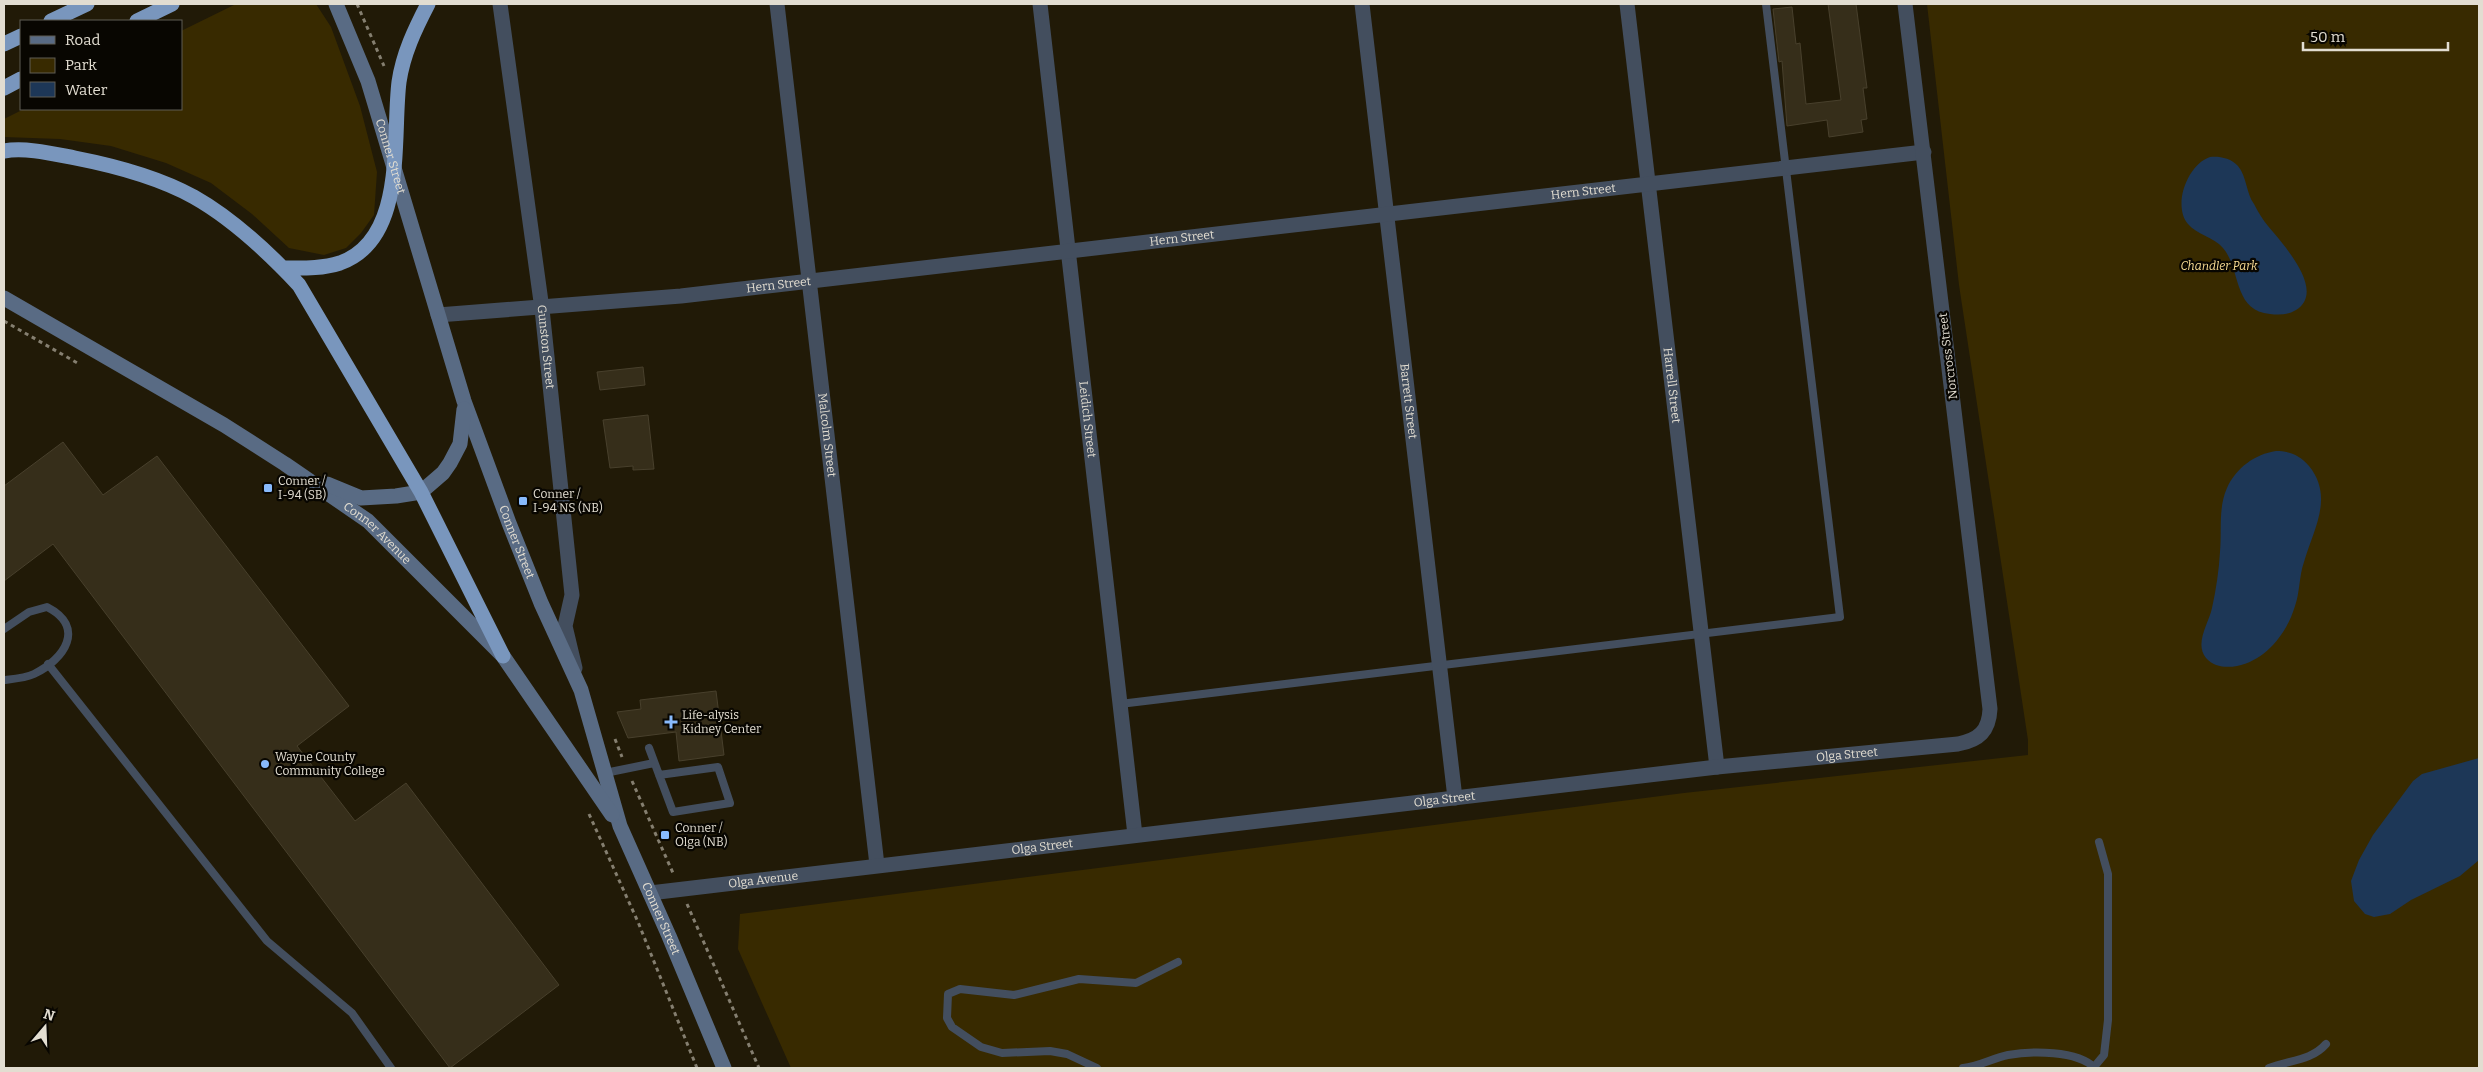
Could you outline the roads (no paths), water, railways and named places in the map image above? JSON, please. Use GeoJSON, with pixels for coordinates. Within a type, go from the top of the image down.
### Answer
{"type":"FeatureCollection","features":[{"type":"Feature","properties":{"kind":"highway"},"geometry":{"type":"LineString","coordinates":[[53,20],[87,4]]}},
{"type":"Feature","properties":{"kind":"highway"},"geometry":{"type":"LineString","coordinates":[[139,20],[172,4]]}},
{"type":"Feature","properties":{"kind":"highway"},"geometry":{"type":"LineString","coordinates":[[283,268],[320,267],[339,263],[353,257],[371,242],[382,225],[394,169],[402,68],[414,30],[428,4]]}},
{"type":"Feature","properties":{"kind":"highway"},"geometry":{"type":"LineString","coordinates":[[4,44],[20,36]]}},
{"type":"Feature","properties":{"kind":"highway"},"geometry":{"type":"LineString","coordinates":[[4,88],[20,80]]}},
{"type":"Feature","properties":{"kind":"highway"},"geometry":{"type":"LineString","coordinates":[[4,151],[55,154],[111,165],[154,179],[194,198],[227,220],[283,268],[299,285],[421,492],[503,656]]}},
{"type":"Feature","properties":{"kind":"main road","name":"Conner Street"},"geometry":{"type":"LineString","coordinates":[[336,4],[368,81],[464,401],[534,585],[581,690],[620,826],[724,1068]]}},
{"type":"Feature","properties":{"kind":"main road","name":"Conner Avenue"},"geometry":{"type":"LineString","coordinates":[[4,298],[142,376],[286,464],[368,521],[503,656],[620,826]]}},
{"type":"Feature","properties":{"kind":"main road"},"geometry":{"type":"LineString","coordinates":[[286,464],[340,491],[361,498],[421,492],[443,473],[460,444],[464,429],[464,401]]}},
{"type":"Feature","properties":{"kind":"street","name":"Gunston Street"},"geometry":{"type":"LineString","coordinates":[[500,4],[542,309],[572,595],[565,626],[581,690]]}},
{"type":"Feature","properties":{"kind":"street","name":"Malcolm Street"},"geometry":{"type":"LineString","coordinates":[[777,4],[877,865]]}},
{"type":"Feature","properties":{"kind":"street","name":"Leidich Street"},"geometry":{"type":"LineString","coordinates":[[1040,4],[1067,252],[1136,835]]}},
{"type":"Feature","properties":{"kind":"street","name":"Barrett Street"},"geometry":{"type":"LineString","coordinates":[[1362,4],[1455,798]]}},
{"type":"Feature","properties":{"kind":"street","name":"Harrell Street"},"geometry":{"type":"LineString","coordinates":[[1627,4],[1717,767]]}},
{"type":"Feature","properties":{"kind":"street","name":"Norcross Street"},"geometry":{"type":"LineString","coordinates":[[1905,4],[1990,709]]}},
{"type":"Feature","properties":{"kind":"street","name":"Hern Street"},"geometry":{"type":"LineString","coordinates":[[438,315],[542,309],[810,282],[1924,152]]}},
{"type":"Feature","properties":{"kind":"street","name":"Olga Street"},"geometry":{"type":"LineString","coordinates":[[877,865],[1717,767],[1973,741],[1982,734],[1988,725],[1990,709]]}},
{"type":"Feature","properties":{"kind":"street","name":"Olga Avenue"},"geometry":{"type":"LineString","coordinates":[[650,893],[877,865]]}},
{"type":"Feature","properties":{"kind":"lane"},"geometry":{"type":"LineString","coordinates":[[1120,704],[1840,617],[1766,4]]}},
{"type":"Feature","properties":{"kind":"lane"},"geometry":{"type":"LineString","coordinates":[[4,629],[29,612],[47,606],[60,613],[67,624],[69,638],[62,654],[34,675],[4,680]]}},
{"type":"Feature","properties":{"kind":"lane"},"geometry":{"type":"LineString","coordinates":[[48,664],[267,941],[352,1013],[391,1068]]}},
{"type":"Feature","properties":{"kind":"lane"},"geometry":{"type":"LineString","coordinates":[[649,748],[658,775],[673,812],[730,803],[718,767],[658,775]]}},
{"type":"Feature","properties":{"kind":"lane"},"geometry":{"type":"LineString","coordinates":[[604,773],[654,763]]}},
{"type":"Feature","properties":{"kind":"lane"},"geometry":{"type":"LineString","coordinates":[[1963,1068],[2007,1055],[2045,1052],[2077,1058],[2094,1067],[2104,1055],[2108,1020],[2108,874],[2100,842]]}},
{"type":"Feature","properties":{"kind":"lane"},"geometry":{"type":"LineString","coordinates":[[1097,1068],[1067,1054],[1050,1051],[1002,1054],[981,1047],[952,1026],[947,1018],[948,994],[960,989],[1014,995],[1079,979],[1136,983],[1178,962]]}},
{"type":"Feature","properties":{"kind":"lane"},"geometry":{"type":"LineString","coordinates":[[2269,1068],[2306,1058],[2319,1052],[2326,1044]]}},
{"type":"Feature","properties":{"kind":"water"},"geometry":{"type":"Polygon","coordinates":[[[2210,157],[2225,158],[2238,166],[2251,200],[2266,224],[2299,267],[2307,291],[2304,302],[2296,310],[2290,313],[2270,314],[2258,311],[2250,305],[2239,288],[2229,257],[2223,248],[2215,241],[2192,228],[2183,216],[2182,196],[2189,176],[2202,161],[2210,157]]]}},
{"type":"Feature","properties":{"kind":"water"},"geometry":{"type":"Polygon","coordinates":[[[2276,451],[2298,456],[2306,462],[2316,478],[2320,489],[2321,501],[2317,525],[2302,567],[2295,606],[2281,635],[2274,644],[2257,658],[2237,666],[2220,666],[2206,658],[2201,646],[2203,633],[2212,608],[2217,580],[2221,544],[2222,503],[2227,488],[2241,468],[2261,455],[2276,451]]]}},
{"type":"Feature","properties":{"kind":"water"},"geometry":{"type":"Polygon","coordinates":[[[2479,758],[2479,860],[2460,876],[2411,900],[2390,914],[2374,917],[2365,914],[2354,901],[2351,881],[2359,860],[2373,835],[2413,781],[2422,774],[2479,758]]]}},
{"type":"Feature","properties":{"kind":"place","name":"Conner / I-94 (SB)"},"geometry":{"type":"Point","coordinates":[268,488]}},
{"type":"Feature","properties":{"kind":"place","name":"Conner / I-94 NS (NB)"},"geometry":{"type":"Point","coordinates":[523,501]}},
{"type":"Feature","properties":{"kind":"place","name":"Life-alysis Kidney Center"},"geometry":{"type":"Point","coordinates":[671,722]}},
{"type":"Feature","properties":{"kind":"place","name":"Wayne County Community College"},"geometry":{"type":"Point","coordinates":[265,764]}},
{"type":"Feature","properties":{"kind":"place","name":"Conner / Olga (NB)"},"geometry":{"type":"Point","coordinates":[665,835]}},
{"type":"Feature","properties":{"kind":"park label","name":"Chandler Park"},"geometry":{"type":"Point","coordinates":[2219,266]}}]}
